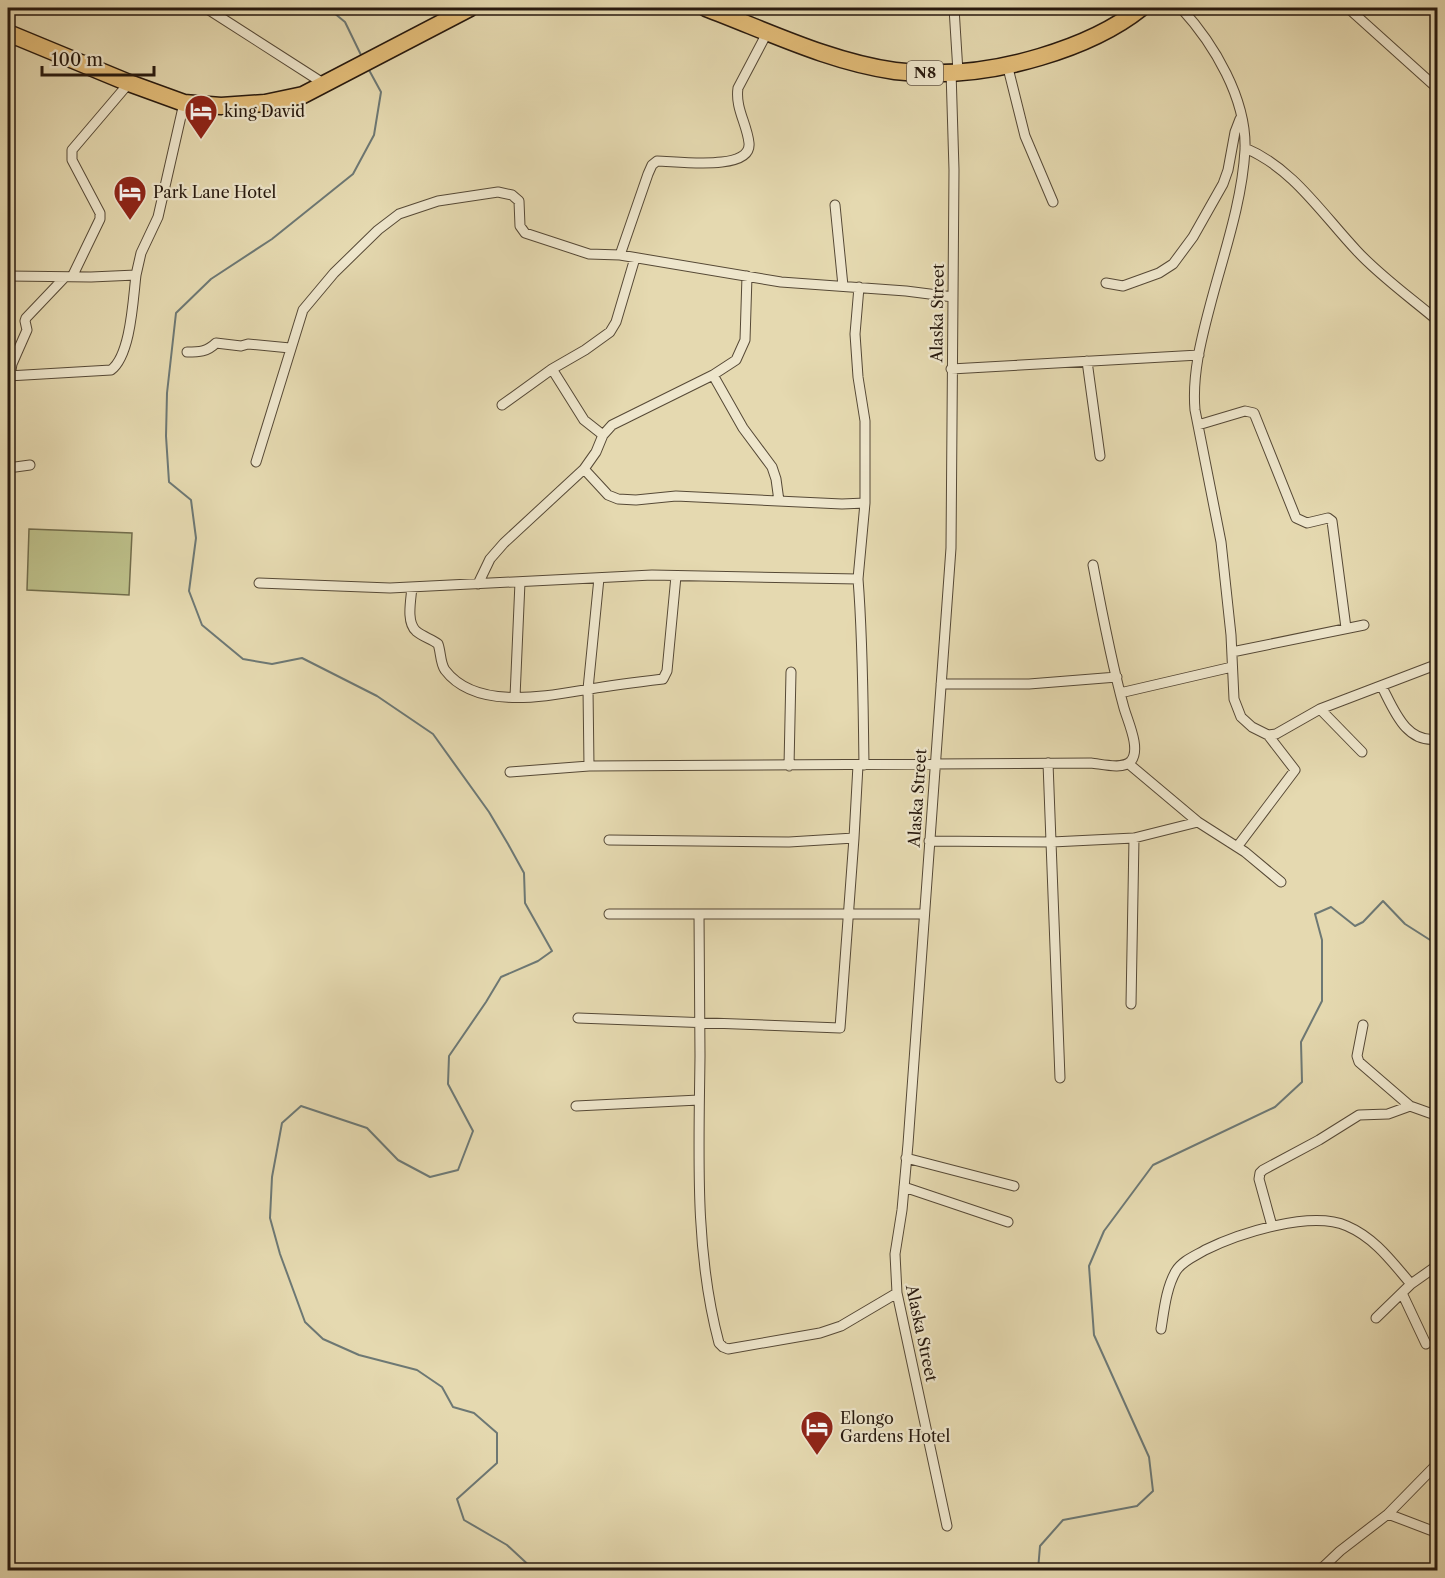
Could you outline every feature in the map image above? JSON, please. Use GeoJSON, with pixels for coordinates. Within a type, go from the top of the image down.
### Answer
{"type":"FeatureCollection","features":[{"type":"Feature","properties":{"kind":"highway"},"geometry":{"type":"LineString","coordinates":[[410,38],[418,28],[456,8]]}},
{"type":"Feature","properties":{"kind":"highway"},"geometry":{"type":"LineString","coordinates":[[11,38],[184,104],[221,106],[265,104],[303,95],[326,85],[410,38],[470,8]]}},
{"type":"Feature","properties":{"kind":"highway","name":"N8"},"geometry":{"type":"LineString","coordinates":[[712,8],[849,54],[896,64],[954,69]]}},
{"type":"Feature","properties":{"kind":"highway","name":"N8"},"geometry":{"type":"LineString","coordinates":[[712,8],[820,51],[896,71],[954,69],[1007,62],[1077,45],[1126,20],[1141,8]]}},
{"type":"Feature","properties":{"kind":"highway","name":"N8"},"geometry":{"type":"LineString","coordinates":[[1007,62],[1075,39],[1108,23],[1131,8]]}},
{"type":"Feature","properties":{"kind":"street"},"geometry":{"type":"LineString","coordinates":[[207,8],[326,85]]}},
{"type":"Feature","properties":{"kind":"street","name":"Alaska Street"},"geometry":{"type":"LineString","coordinates":[[947,1526],[897,1293],[895,1254],[904,1187],[951,548],[954,8]]}},
{"type":"Feature","properties":{"kind":"street"},"geometry":{"type":"LineString","coordinates":[[1181,8],[1201,30],[1220,59],[1241,117],[1245,148],[1241,187],[1203,330],[1194,388],[1198,425],[1221,542],[1232,652],[1234,699],[1241,717],[1252,727],[1268,735],[1294,770],[1237,847]]}},
{"type":"Feature","properties":{"kind":"street"},"geometry":{"type":"LineString","coordinates":[[1348,8],[1437,89]]}},
{"type":"Feature","properties":{"kind":"street"},"geometry":{"type":"LineString","coordinates":[[620,255],[648,174],[652,165],[657,161],[724,163],[747,154],[749,142],[736,99],[738,88],[768,32]]}},
{"type":"Feature","properties":{"kind":"street"},"geometry":{"type":"LineString","coordinates":[[1007,62],[1025,136],[1053,202]]}},
{"type":"Feature","properties":{"kind":"street"},"geometry":{"type":"LineString","coordinates":[[129,83],[72,150],[72,160],[100,213],[100,219],[68,277],[26,318],[27,330],[9,376],[111,370],[117,366],[130,324],[141,253],[158,217],[184,104]]}},
{"type":"Feature","properties":{"kind":"street"},"geometry":{"type":"LineString","coordinates":[[1106,283],[1123,286],[1159,273],[1173,264],[1193,237],[1223,184],[1235,132],[1241,117]]}},
{"type":"Feature","properties":{"kind":"street"},"geometry":{"type":"LineString","coordinates":[[1245,148],[1263,156],[1282,170],[1359,253],[1437,321]]}},
{"type":"Feature","properties":{"kind":"street"},"geometry":{"type":"LineString","coordinates":[[256,462],[303,310],[334,273],[378,230],[399,214],[438,201],[498,192],[512,195],[519,201],[520,226],[525,233],[580,252],[620,255],[781,282],[953,297]]}},
{"type":"Feature","properties":{"kind":"street"},"geometry":{"type":"LineString","coordinates":[[835,205],[843,286]]}},
{"type":"Feature","properties":{"kind":"street"},"geometry":{"type":"LineString","coordinates":[[502,405],[552,369],[610,332],[616,322],[634,258]]}},
{"type":"Feature","properties":{"kind":"street"},"geometry":{"type":"LineString","coordinates":[[8,276],[136,276]]}},
{"type":"Feature","properties":{"kind":"street"},"geometry":{"type":"LineString","coordinates":[[478,584],[490,559],[584,468],[596,452],[603,435],[612,425],[713,375],[736,360],[745,340],[747,276]]}},
{"type":"Feature","properties":{"kind":"street"},"geometry":{"type":"LineString","coordinates":[[578,1018],[840,1028],[864,708],[858,579],[865,503],[865,421],[858,377],[855,334],[859,288]]}},
{"type":"Feature","properties":{"kind":"street"},"geometry":{"type":"LineString","coordinates":[[187,352],[202,352],[210,349],[216,343],[290,348]]}},
{"type":"Feature","properties":{"kind":"street"},"geometry":{"type":"LineString","coordinates":[[951,369],[1199,355]]}},
{"type":"Feature","properties":{"kind":"street"},"geometry":{"type":"LineString","coordinates":[[1087,361],[1100,456]]}},
{"type":"Feature","properties":{"kind":"street"},"geometry":{"type":"LineString","coordinates":[[552,369],[584,420],[603,435]]}},
{"type":"Feature","properties":{"kind":"street"},"geometry":{"type":"LineString","coordinates":[[713,375],[743,428],[772,467],[779,501]]}},
{"type":"Feature","properties":{"kind":"street"},"geometry":{"type":"LineString","coordinates":[[1198,425],[1245,411],[1254,413],[1296,518],[1307,523],[1328,518],[1332,520],[1346,628]]}},
{"type":"Feature","properties":{"kind":"street"},"geometry":{"type":"LineString","coordinates":[[8,468],[30,465]]}},
{"type":"Feature","properties":{"kind":"street"},"geometry":{"type":"LineString","coordinates":[[584,468],[608,495],[618,499],[636,500],[676,496],[865,503]]}},
{"type":"Feature","properties":{"kind":"street"},"geometry":{"type":"LineString","coordinates":[[510,772],[589,766],[1091,763],[1123,766],[1129,764],[1133,759],[1134,743],[1120,693],[1093,565]]}},
{"type":"Feature","properties":{"kind":"street"},"geometry":{"type":"LineString","coordinates":[[259,583],[412,587],[676,576],[858,579]]}},
{"type":"Feature","properties":{"kind":"street"},"geometry":{"type":"LineString","coordinates":[[412,587],[410,613],[413,628],[438,644],[444,669],[453,678],[474,692],[503,697],[546,697],[663,679],[666,676],[676,576]]}},
{"type":"Feature","properties":{"kind":"street"},"geometry":{"type":"LineString","coordinates":[[589,766],[588,689],[598,578]]}},
{"type":"Feature","properties":{"kind":"street"},"geometry":{"type":"LineString","coordinates":[[515,697],[520,582]]}},
{"type":"Feature","properties":{"kind":"street"},"geometry":{"type":"LineString","coordinates":[[1232,652],[1364,625]]}},
{"type":"Feature","properties":{"kind":"street"},"geometry":{"type":"LineString","coordinates":[[1268,735],[1276,734],[1320,709],[1437,664]]}},
{"type":"Feature","properties":{"kind":"street"},"geometry":{"type":"LineString","coordinates":[[1120,693],[1232,667]]}},
{"type":"Feature","properties":{"kind":"street"},"geometry":{"type":"LineString","coordinates":[[789,766],[791,672]]}},
{"type":"Feature","properties":{"kind":"street"},"geometry":{"type":"LineString","coordinates":[[941,684],[1029,684],[1117,677]]}},
{"type":"Feature","properties":{"kind":"street"},"geometry":{"type":"LineString","coordinates":[[1382,687],[1403,726],[1420,737],[1437,739]]}},
{"type":"Feature","properties":{"kind":"street"},"geometry":{"type":"LineString","coordinates":[[1320,709],[1362,752]]}},
{"type":"Feature","properties":{"kind":"street"},"geometry":{"type":"LineString","coordinates":[[1048,763],[1060,1078]]}},
{"type":"Feature","properties":{"kind":"street"},"geometry":{"type":"LineString","coordinates":[[1129,764],[1198,822],[1237,847],[1281,882]]}},
{"type":"Feature","properties":{"kind":"street"},"geometry":{"type":"LineString","coordinates":[[929,841],[1052,842],[1134,838],[1198,822]]}},
{"type":"Feature","properties":{"kind":"street"},"geometry":{"type":"LineString","coordinates":[[609,840],[789,842],[854,838]]}},
{"type":"Feature","properties":{"kind":"street"},"geometry":{"type":"LineString","coordinates":[[1131,1004],[1134,838]]}},
{"type":"Feature","properties":{"kind":"street"},"geometry":{"type":"LineString","coordinates":[[609,914],[924,914]]}},
{"type":"Feature","properties":{"kind":"street"},"geometry":{"type":"LineString","coordinates":[[699,914],[699,1100],[704,1265],[710,1306],[719,1342],[728,1349],[742,1348],[820,1333],[862,1316],[897,1293]]}},
{"type":"Feature","properties":{"kind":"street"},"geometry":{"type":"LineString","coordinates":[[1363,1024],[1357,1056],[1359,1062],[1410,1106],[1437,1116]]}},
{"type":"Feature","properties":{"kind":"street"},"geometry":{"type":"LineString","coordinates":[[576,1107],[699,1100]]}},
{"type":"Feature","properties":{"kind":"street"},"geometry":{"type":"LineString","coordinates":[[1272,1226],[1259,1179],[1263,1170],[1319,1140],[1359,1115],[1388,1114],[1410,1106]]}},
{"type":"Feature","properties":{"kind":"street"},"geometry":{"type":"LineString","coordinates":[[1437,1156],[1437,1163]]}},
{"type":"Feature","properties":{"kind":"street"},"geometry":{"type":"LineString","coordinates":[[906,1158],[1014,1186]]}},
{"type":"Feature","properties":{"kind":"street"},"geometry":{"type":"LineString","coordinates":[[904,1187],[1008,1222]]}},
{"type":"Feature","properties":{"kind":"street"},"geometry":{"type":"LineString","coordinates":[[1161,1329],[1168,1289],[1175,1272],[1182,1264],[1244,1233],[1272,1226],[1332,1221],[1347,1226],[1377,1245],[1412,1284]]}},
{"type":"Feature","properties":{"kind":"street"},"geometry":{"type":"LineString","coordinates":[[1376,1317],[1437,1265]]}},
{"type":"Feature","properties":{"kind":"street"},"geometry":{"type":"LineString","coordinates":[[1402,1293],[1426,1344]]}},
{"type":"Feature","properties":{"kind":"street"},"geometry":{"type":"LineString","coordinates":[[1320,1570],[1340,1551],[1388,1514],[1437,1463]]}},
{"type":"Feature","properties":{"kind":"street"},"geometry":{"type":"LineString","coordinates":[[1388,1514],[1437,1533]]}},
{"type":"Feature","properties":{"kind":"green space"},"geometry":{"type":"Polygon","coordinates":[[[29,529],[132,533],[129,595],[27,590],[29,529]]]}},
{"type":"Feature","properties":{"kind":"waterway"},"geometry":{"type":"LineString","coordinates":[[328,8],[345,22],[362,57]]}},
{"type":"Feature","properties":{"kind":"waterway"},"geometry":{"type":"LineString","coordinates":[[369,70],[381,92],[374,135],[353,174],[272,239],[211,279],[176,313],[167,393],[166,436],[169,482],[191,500],[196,538],[189,591],[202,625],[243,659],[272,664],[302,658],[377,696],[433,734],[489,812],[524,873],[525,903],[552,951],[538,961],[501,977],[449,1056],[448,1084],[473,1131],[458,1170],[430,1177],[398,1160],[367,1128],[301,1106],[282,1123],[272,1177],[270,1218],[280,1254],[305,1322],[323,1339],[359,1355],[417,1370],[442,1387],[453,1407],[474,1413],[497,1433],[497,1463],[457,1499],[464,1520],[507,1545],[534,1570]]}},
{"type":"Feature","properties":{"kind":"waterway"},"geometry":{"type":"LineString","coordinates":[[1038,1570],[1040,1546],[1063,1520],[1137,1506],[1153,1491],[1149,1457],[1094,1335],[1089,1266],[1104,1231],[1153,1165],[1275,1107],[1302,1082],[1301,1042],[1322,1001],[1322,940],[1315,914],[1331,907],[1355,926],[1363,922],[1383,901],[1405,924],[1438,945]]}},
{"type":"Feature","properties":{"kind":"waterway"},"geometry":{"type":"LineString","coordinates":[[1438,961],[1436,980],[1438,983]]}},
{"type":"Feature","properties":{"kind":"place","name":"king David"},"geometry":{"type":"Point","coordinates":[201,140]}},
{"type":"Feature","properties":{"kind":"place","name":"Park Lane Hotel"},"geometry":{"type":"Point","coordinates":[130,221]}},
{"type":"Feature","properties":{"kind":"place","name":"Elongo Gardens Hotel"},"geometry":{"type":"Point","coordinates":[817,1456]}}]}
